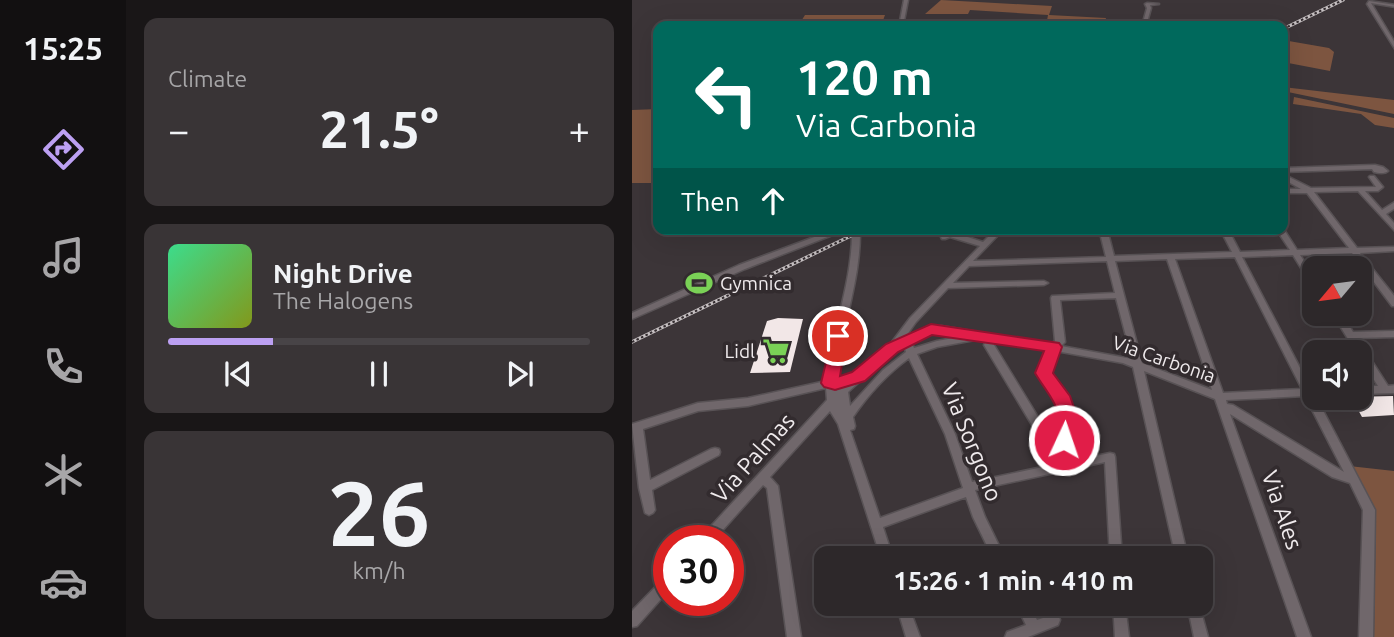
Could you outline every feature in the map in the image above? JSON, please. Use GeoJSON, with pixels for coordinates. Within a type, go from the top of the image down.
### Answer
{"type":"FeatureCollection","features":[{"type":"Feature","properties":{"kind":"street"},"geometry":{"type":"LineString","coordinates":[[902,21],[907,0]]}},
{"type":"Feature","properties":{"kind":"street"},"geometry":{"type":"LineString","coordinates":[[1373,2],[1394,6]]}},
{"type":"Feature","properties":{"kind":"street"},"geometry":{"type":"LineString","coordinates":[[1373,2],[1394,46]]}},
{"type":"Feature","properties":{"kind":"street"},"geometry":{"type":"LineString","coordinates":[[1146,21],[1154,4]]}},
{"type":"Feature","properties":{"kind":"street"},"geometry":{"type":"LineString","coordinates":[[1385,5],[1392,14]]}},
{"type":"Feature","properties":{"kind":"street"},"geometry":{"type":"LineString","coordinates":[[1288,170],[1380,172],[1378,188],[1288,191]]}},
{"type":"Feature","properties":{"kind":"street"},"geometry":{"type":"LineString","coordinates":[[1288,179],[1309,190],[1394,304]]}},
{"type":"Feature","properties":{"kind":"street"},"geometry":{"type":"LineString","coordinates":[[1359,189],[1394,229]]}},
{"type":"Feature","properties":{"kind":"street"},"geometry":{"type":"LineString","coordinates":[[1381,214],[1394,204]]}},
{"type":"Feature","properties":{"kind":"street"},"geometry":{"type":"LineString","coordinates":[[632,316],[742,267],[828,235]]}},
{"type":"Feature","properties":{"kind":"street"},"geometry":{"type":"LineString","coordinates":[[855,235],[836,390],[838,419],[844,425],[850,426],[848,417],[858,401],[911,353],[935,345],[987,337],[989,345],[1036,422]]}},
{"type":"Feature","properties":{"kind":"street"},"geometry":{"type":"LineString","coordinates":[[952,235],[985,245]]}},
{"type":"Feature","properties":{"kind":"street"},"geometry":{"type":"LineString","coordinates":[[892,348],[910,324],[994,235]]}},
{"type":"Feature","properties":{"kind":"street"},"geometry":{"type":"LineString","coordinates":[[1104,235],[1180,546]]}},
{"type":"Feature","properties":{"kind":"street"},"geometry":{"type":"LineString","coordinates":[[1227,235],[1302,375]]}},
{"type":"Feature","properties":{"kind":"street"},"geometry":{"type":"LineString","coordinates":[[1284,235],[1302,264]]}},
{"type":"Feature","properties":{"kind":"street"},"geometry":{"type":"LineString","coordinates":[[967,264],[1394,249]]}},
{"type":"Feature","properties":{"kind":"street","name":"Via Ales"},"geometry":{"type":"LineString","coordinates":[[1170,257],[1304,637]]}},
{"type":"Feature","properties":{"kind":"street"},"geometry":{"type":"LineString","coordinates":[[945,286],[1044,283]]}},
{"type":"Feature","properties":{"kind":"street"},"geometry":{"type":"LineString","coordinates":[[1072,464],[1064,440],[1070,422],[1061,396],[1044,373],[1053,347],[1060,342],[1054,298],[1120,295]]}},
{"type":"Feature","properties":{"kind":"street","name":"Via Carbonia"},"geometry":{"type":"LineString","coordinates":[[910,324],[931,330],[1125,360],[1223,402],[1336,474],[1352,480]]}},
{"type":"Feature","properties":{"kind":"street"},"geometry":{"type":"LineString","coordinates":[[1345,326],[1389,389]]}},
{"type":"Feature","properties":{"kind":"street"},"geometry":{"type":"LineString","coordinates":[[892,348],[931,330]]}},
{"type":"Feature","properties":{"kind":"street"},"geometry":{"type":"LineString","coordinates":[[1351,335],[1394,334]]}},
{"type":"Feature","properties":{"kind":"street","name":"Via Sorgono"},"geometry":{"type":"LineString","coordinates":[[906,341],[950,434],[979,517],[993,546]]}},
{"type":"Feature","properties":{"kind":"street","name":"Via Palmas"},"geometry":{"type":"LineString","coordinates":[[720,525],[836,390],[858,377],[892,348]]}},
{"type":"Feature","properties":{"kind":"street"},"geometry":{"type":"LineString","coordinates":[[836,390],[846,412],[844,425],[883,546]]}},
{"type":"Feature","properties":{"kind":"street"},"geometry":{"type":"LineString","coordinates":[[649,510],[635,427],[698,407],[836,390]]}},
{"type":"Feature","properties":{"kind":"street"},"geometry":{"type":"LineString","coordinates":[[1223,402],[1302,393]]}},
{"type":"Feature","properties":{"kind":"street"},"geometry":{"type":"LineString","coordinates":[[1319,410],[1369,510],[1366,637]]}},
{"type":"Feature","properties":{"kind":"street"},"geometry":{"type":"LineString","coordinates":[[645,488],[715,452]]}},
{"type":"Feature","properties":{"kind":"street"},"geometry":{"type":"LineString","coordinates":[[875,524],[969,489],[1110,457],[1115,546]]}},
{"type":"Feature","properties":{"kind":"street"},"geometry":{"type":"LineString","coordinates":[[763,478],[772,486],[794,637]]}},
{"type":"Feature","properties":{"kind":"street"},"geometry":{"type":"LineString","coordinates":[[632,621],[653,598]]}},
{"type":"Feature","properties":{"kind":"street"},"geometry":{"type":"LineString","coordinates":[[906,616],[913,637]]}},
{"type":"Feature","properties":{"kind":"street"},"geometry":{"type":"LineString","coordinates":[[1028,616],[1034,627]]}},
{"type":"Feature","properties":{"kind":"street"},"geometry":{"type":"LineString","coordinates":[[1012,637],[1053,620],[1052,616]]}},
{"type":"Feature","properties":{"kind":"street"},"geometry":{"type":"LineString","coordinates":[[1120,616],[1122,637]]}},
{"type":"Feature","properties":{"kind":"street"},"geometry":{"type":"LineString","coordinates":[[1196,616],[1201,637]]}},
{"type":"Feature","properties":{"kind":"shaded area"},"geometry":{"type":"Polygon","coordinates":[[[941,0],[1052,6],[1049,15],[1106,18],[1105,21],[1047,21],[1048,15],[970,10],[968,14],[925,14],[941,0]]]}},
{"type":"Feature","properties":{"kind":"shaded area"},"geometry":{"type":"Polygon","coordinates":[[[805,15],[885,15],[883,21],[801,21],[805,15]]]}},
{"type":"Feature","properties":{"kind":"shaded area"},"geometry":{"type":"Polygon","coordinates":[[[1288,41],[1329,48],[1334,52],[1330,71],[1288,63],[1288,41]]]}},
{"type":"Feature","properties":{"kind":"shaded area"},"geometry":{"type":"Polygon","coordinates":[[[1288,88],[1394,100],[1394,114],[1288,92],[1288,88]]]}},
{"type":"Feature","properties":{"kind":"shaded area"},"geometry":{"type":"Polygon","coordinates":[[[1294,97],[1394,118],[1394,128],[1375,125],[1361,114],[1293,104],[1294,97]]]}},
{"type":"Feature","properties":{"kind":"shaded area"},"geometry":{"type":"Polygon","coordinates":[[[653,109],[653,183],[632,183],[632,110],[653,109]]]}},
{"type":"Feature","properties":{"kind":"shaded area"},"geometry":{"type":"Polygon","coordinates":[[[1349,466],[1394,471],[1394,637],[1374,637],[1376,513],[1349,466]]]}},
{"type":"Feature","properties":{"kind":"building","name":"Lidl"},"geometry":{"type":"Polygon","coordinates":[[[778,318],[803,319],[790,372],[750,373],[767,321],[778,318]]]}},
{"type":"Feature","properties":{"kind":"building"},"geometry":{"type":"Polygon","coordinates":[[[1372,396],[1393,396],[1394,415],[1362,417],[1358,410],[1372,410],[1372,396]]]}},
{"type":"Feature","properties":{"kind":"railway"},"geometry":{"type":"LineString","coordinates":[[1288,27],[1343,0]]}},
{"type":"Feature","properties":{"kind":"railway"},"geometry":{"type":"LineString","coordinates":[[632,342],[853,235]]}},
{"type":"Feature","properties":{"kind":"place","name":"Gymnica"},"geometry":{"type":"Point","coordinates":[699,283]}},
{"type":"Feature","properties":{"kind":"place","name":"Lidl"},"geometry":{"type":"Point","coordinates":[776,351]}},
{"type":"Feature","properties":{"kind":"route"},"geometry":{"type":"LineString","coordinates":[[838,336],[830,383],[835,384],[858,377],[892,348],[931,330],[941,329],[1053,347],[1044,373],[1061,396],[1070,422],[1064,440]]}}]}
